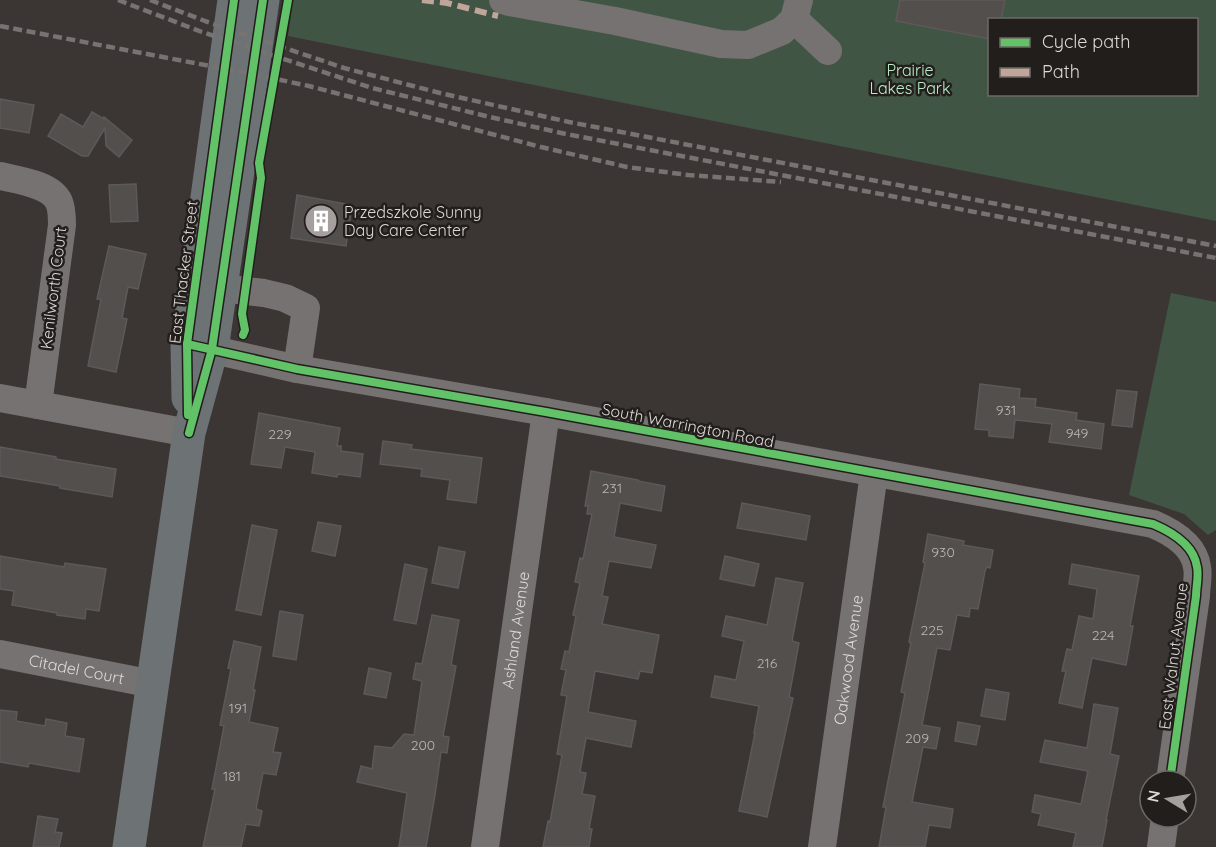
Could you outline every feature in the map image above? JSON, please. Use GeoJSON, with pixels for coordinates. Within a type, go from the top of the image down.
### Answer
{"type":"FeatureCollection","features":[{"type":"Feature","properties":{"kind":"main road","name":"East Thacker Street"},"geometry":{"type":"LineString","coordinates":[[129,847],[189,433],[234,0]]}},
{"type":"Feature","properties":{"kind":"main road","name":"East Thacker Street"},"geometry":{"type":"LineString","coordinates":[[199,347],[221,288],[262,0]]}},
{"type":"Feature","properties":{"kind":"street"},"geometry":{"type":"LineString","coordinates":[[503,0],[721,44],[748,45],[782,31],[797,9],[828,51]]}},
{"type":"Feature","properties":{"kind":"street","name":"Kenilworth Court"},"geometry":{"type":"LineString","coordinates":[[0,176],[44,188],[52,193],[59,202],[62,213],[38,405]]}},
{"type":"Feature","properties":{"kind":"street"},"geometry":{"type":"LineString","coordinates":[[221,288],[264,293],[285,298],[306,308],[297,369]]}},
{"type":"Feature","properties":{"kind":"street","name":"South Warrington Road"},"geometry":{"type":"LineString","coordinates":[[199,347],[297,369],[546,412],[1153,524],[1169,531],[1180,540]]}},
{"type":"Feature","properties":{"kind":"street"},"geometry":{"type":"LineString","coordinates":[[0,398],[189,433]]}},
{"type":"Feature","properties":{"kind":"street","name":"Ashland Avenue"},"geometry":{"type":"LineString","coordinates":[[485,847],[546,412]]}},
{"type":"Feature","properties":{"kind":"street","name":"Oakwood Avenue"},"geometry":{"type":"LineString","coordinates":[[822,847],[874,473]]}},
{"type":"Feature","properties":{"kind":"street","name":"East Walnut Avenue"},"geometry":{"type":"LineString","coordinates":[[1172,769],[1197,586],[1197,566],[1191,551],[1180,540]]}},
{"type":"Feature","properties":{"kind":"street","name":"Citadel Court"},"geometry":{"type":"LineString","coordinates":[[0,654],[153,684]]}},
{"type":"Feature","properties":{"kind":"street"},"geometry":{"type":"LineString","coordinates":[[1161,847],[1163,829]]}},
{"type":"Feature","properties":{"kind":"green space","name":"Prairie Lakes Park"},"geometry":{"type":"Polygon","coordinates":[[[293,0],[1216,0],[1216,221],[288,36],[293,0]]]}},
{"type":"Feature","properties":{"kind":"green space"},"geometry":{"type":"Polygon","coordinates":[[[1171,293],[1216,302],[1216,530],[1208,535],[1184,514],[1129,495],[1171,293]]]}},
{"type":"Feature","properties":{"kind":"building"},"geometry":{"type":"Polygon","coordinates":[[[900,0],[1005,0],[1001,18],[988,18],[988,39],[896,21],[900,0]]]}},
{"type":"Feature","properties":{"kind":"building"},"geometry":{"type":"Polygon","coordinates":[[[0,99],[34,105],[29,133],[0,128],[0,99]]]}},
{"type":"Feature","properties":{"kind":"building"},"geometry":{"type":"Polygon","coordinates":[[[92,112],[104,119],[104,117],[132,140],[119,157],[106,146],[105,128],[88,156],[82,156],[48,136],[61,114],[83,127],[92,112]]]}},
{"type":"Feature","properties":{"kind":"building"},"geometry":{"type":"Polygon","coordinates":[[[136,184],[138,221],[111,222],[109,185],[136,184]]]}},
{"type":"Feature","properties":{"kind":"building","name":"Przedszkole Sunny Day Care Center"},"geometry":{"type":"Polygon","coordinates":[[[297,195],[352,205],[346,246],[291,238],[297,195]]]}},
{"type":"Feature","properties":{"kind":"building"},"geometry":{"type":"Polygon","coordinates":[[[109,246],[146,254],[138,289],[128,287],[122,318],[127,319],[116,372],[88,366],[101,299],[97,299],[109,246]]]}},
{"type":"Feature","properties":{"kind":"building"},"geometry":{"type":"Polygon","coordinates":[[[980,384],[1020,389],[1019,398],[1036,399],[1035,407],[1077,413],[1076,420],[1104,424],[1101,449],[1049,442],[1052,424],[1015,420],[1013,438],[989,436],[989,430],[975,429],[980,384]]]}},
{"type":"Feature","properties":{"kind":"building"},"geometry":{"type":"Polygon","coordinates":[[[1117,390],[1137,392],[1132,427],[1112,425],[1117,390]]]}},
{"type":"Feature","properties":{"kind":"building"},"geometry":{"type":"Polygon","coordinates":[[[259,413],[340,428],[337,446],[341,446],[341,451],[363,454],[360,477],[338,474],[337,477],[312,473],[315,452],[285,447],[281,468],[251,464],[259,413]]]}},
{"type":"Feature","properties":{"kind":"building"},"geometry":{"type":"Polygon","coordinates":[[[383,441],[412,445],[411,449],[482,458],[476,503],[447,499],[450,480],[421,476],[422,469],[380,464],[383,441]]]}},
{"type":"Feature","properties":{"kind":"building"},"geometry":{"type":"Polygon","coordinates":[[[0,447],[116,469],[112,497],[0,476],[0,447]]]}},
{"type":"Feature","properties":{"kind":"building"},"geometry":{"type":"Polygon","coordinates":[[[591,471],[665,486],[661,511],[620,503],[614,537],[656,545],[651,568],[609,561],[602,596],[608,597],[602,624],[659,635],[652,673],[640,671],[638,679],[595,671],[588,712],[636,721],[631,747],[586,738],[580,772],[586,773],[582,794],[595,796],[589,829],[592,829],[589,847],[543,847],[562,755],[557,754],[567,696],[561,695],[566,670],[561,669],[565,651],[569,652],[576,616],[573,615],[580,583],[575,582],[580,558],[583,559],[592,514],[587,514],[588,506],[585,506],[591,471]]]}},
{"type":"Feature","properties":{"kind":"building"},"geometry":{"type":"Polygon","coordinates":[[[742,503],[810,516],[806,540],[737,528],[742,503]]]}},
{"type":"Feature","properties":{"kind":"building"},"geometry":{"type":"Polygon","coordinates":[[[318,522],[341,526],[335,556],[312,551],[318,522]]]}},
{"type":"Feature","properties":{"kind":"building"},"geometry":{"type":"Polygon","coordinates":[[[252,525],[277,530],[261,615],[236,610],[252,525]]]}},
{"type":"Feature","properties":{"kind":"building"},"geometry":{"type":"Polygon","coordinates":[[[928,534],[964,541],[963,545],[993,550],[990,568],[987,567],[985,571],[978,609],[970,608],[969,617],[957,615],[950,650],[937,648],[922,725],[940,728],[936,749],[923,747],[912,802],[953,809],[950,828],[929,825],[925,847],[879,847],[886,807],[883,807],[905,693],[901,692],[925,563],[923,562],[928,534]]]}},
{"type":"Feature","properties":{"kind":"building"},"geometry":{"type":"Polygon","coordinates":[[[439,547],[465,552],[458,588],[432,583],[439,547]]]}},
{"type":"Feature","properties":{"kind":"building"},"geometry":{"type":"Polygon","coordinates":[[[0,556],[64,567],[65,563],[106,569],[99,611],[86,609],[85,619],[12,605],[14,591],[0,589],[0,556]]]}},
{"type":"Feature","properties":{"kind":"building"},"geometry":{"type":"Polygon","coordinates":[[[725,556],[759,564],[754,586],[720,579],[725,556]]]}},
{"type":"Feature","properties":{"kind":"building"},"geometry":{"type":"Polygon","coordinates":[[[405,564],[427,569],[416,624],[394,620],[405,564]]]}},
{"type":"Feature","properties":{"kind":"building"},"geometry":{"type":"Polygon","coordinates":[[[1072,564],[1139,576],[1126,665],[1092,658],[1082,708],[1059,703],[1066,671],[1062,671],[1067,649],[1072,650],[1079,616],[1093,619],[1097,589],[1069,584],[1072,564]]]}},
{"type":"Feature","properties":{"kind":"building"},"geometry":{"type":"Polygon","coordinates":[[[776,578],[803,583],[792,641],[799,643],[789,697],[793,698],[767,817],[739,811],[759,706],[711,697],[715,676],[736,680],[744,641],[722,636],[726,616],[767,625],[776,578]]]}},
{"type":"Feature","properties":{"kind":"building"},"geometry":{"type":"Polygon","coordinates":[[[280,611],[303,615],[296,660],[273,656],[280,611]]]}},
{"type":"Feature","properties":{"kind":"building"},"geometry":{"type":"Polygon","coordinates":[[[432,615],[459,620],[451,665],[456,666],[443,736],[449,737],[447,753],[441,752],[426,847],[399,847],[407,793],[357,782],[361,766],[372,769],[375,746],[392,748],[404,734],[414,735],[422,681],[413,679],[416,663],[422,664],[432,615]]]}},
{"type":"Feature","properties":{"kind":"building"},"geometry":{"type":"Polygon","coordinates":[[[234,641],[261,647],[249,722],[278,728],[273,752],[281,753],[276,775],[263,773],[256,809],[262,811],[259,826],[246,824],[241,847],[203,847],[215,789],[212,789],[224,726],[220,725],[234,641]]]}},
{"type":"Feature","properties":{"kind":"building"},"geometry":{"type":"Polygon","coordinates":[[[369,668],[391,673],[386,698],[364,694],[369,668]]]}},
{"type":"Feature","properties":{"kind":"building"},"geometry":{"type":"Polygon","coordinates":[[[986,689],[1009,693],[1005,720],[981,716],[986,689]]]}},
{"type":"Feature","properties":{"kind":"building"},"geometry":{"type":"Polygon","coordinates":[[[1094,704],[1118,708],[1110,754],[1119,756],[1102,847],[1073,847],[1076,833],[1038,825],[1041,814],[1032,812],[1035,795],[1081,804],[1088,771],[1040,762],[1045,740],[1087,748],[1094,704]]]}},
{"type":"Feature","properties":{"kind":"building"},"geometry":{"type":"Polygon","coordinates":[[[0,710],[17,712],[16,721],[45,726],[46,719],[67,723],[65,736],[84,739],[79,772],[29,763],[28,767],[0,762],[0,710]]]}},
{"type":"Feature","properties":{"kind":"building"},"geometry":{"type":"Polygon","coordinates":[[[958,722],[980,726],[976,745],[955,741],[958,722]]]}},
{"type":"Feature","properties":{"kind":"building"},"geometry":{"type":"Polygon","coordinates":[[[38,816],[58,819],[55,832],[62,833],[59,847],[33,847],[38,816]]]}},
{"type":"Feature","properties":{"kind":"railway"},"geometry":{"type":"LineString","coordinates":[[118,0],[202,32],[372,88],[490,117],[566,134],[1216,258]]}},
{"type":"Feature","properties":{"kind":"railway"},"geometry":{"type":"LineString","coordinates":[[150,0],[344,68],[440,93],[569,122],[1216,246]]}},
{"type":"Feature","properties":{"kind":"railway"},"geometry":{"type":"LineString","coordinates":[[0,26],[309,86],[541,147],[627,167],[688,175],[781,182]]}},
{"type":"Feature","properties":{"kind":"marked path"},"geometry":{"type":"LineString","coordinates":[[422,0],[447,3],[498,16]]}},
{"type":"Feature","properties":{"kind":"cycle path"},"geometry":{"type":"LineString","coordinates":[[188,415],[187,344],[234,0]]}},
{"type":"Feature","properties":{"kind":"cycle path"},"geometry":{"type":"LineString","coordinates":[[189,433],[212,349],[263,0]]}},
{"type":"Feature","properties":{"kind":"cycle path"},"geometry":{"type":"LineString","coordinates":[[243,335],[245,330],[242,314],[261,178],[259,163],[288,0]]}},
{"type":"Feature","properties":{"kind":"cycle path"},"geometry":{"type":"LineString","coordinates":[[187,344],[297,369],[546,412],[1153,524],[1174,535],[1187,546],[1192,552],[1198,570],[1172,769]]}},
{"type":"Feature","properties":{"kind":"place","name":"Przedszkole Sunny Day Care Center"},"geometry":{"type":"Point","coordinates":[321,221]}}]}
